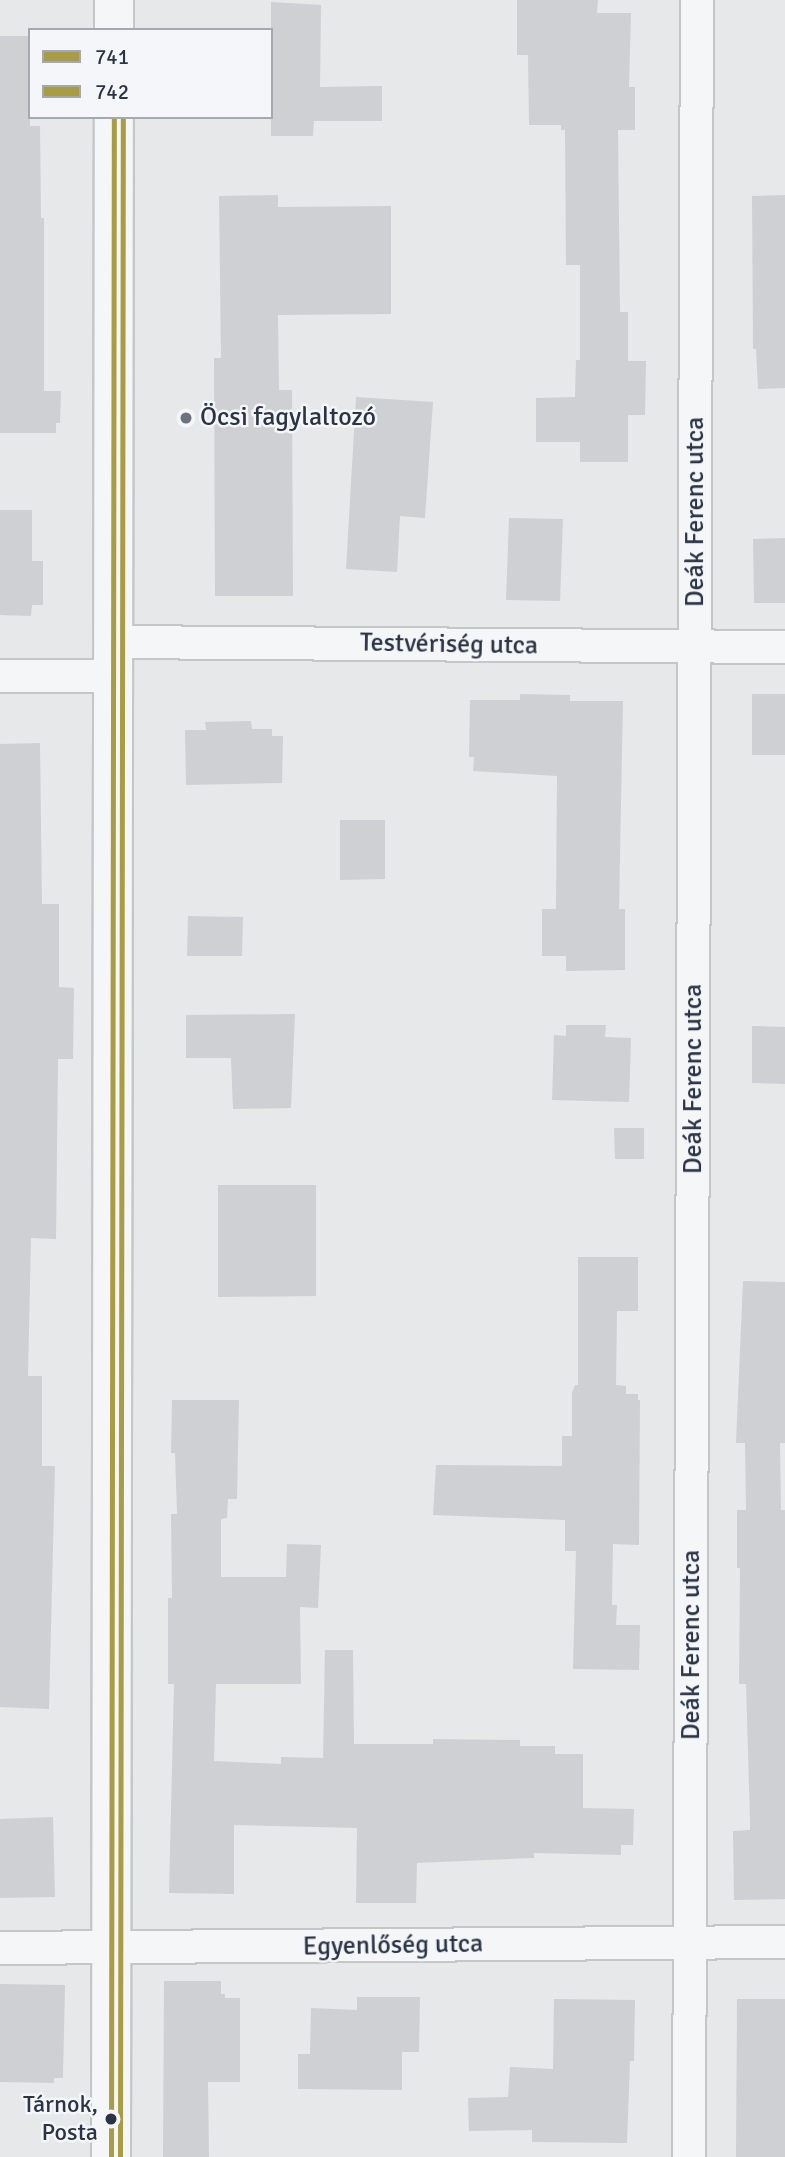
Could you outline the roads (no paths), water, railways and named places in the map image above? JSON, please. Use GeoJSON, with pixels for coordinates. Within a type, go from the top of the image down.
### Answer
{"type":"FeatureCollection","features":[{"type":"Feature","properties":{"kind":"street"},"geometry":{"type":"LineString","coordinates":[[114,0],[114,28]]}},
{"type":"Feature","properties":{"kind":"street","name":"Deák Ferenc utca"},"geometry":{"type":"LineString","coordinates":[[690,2157],[697,0]]}},
{"type":"Feature","properties":{"kind":"street"},"geometry":{"type":"LineString","coordinates":[[111,2157],[114,119]]}},
{"type":"Feature","properties":{"kind":"street","name":"Testvériség utca"},"geometry":{"type":"LineString","coordinates":[[0,676],[113,659],[785,647]]}},
{"type":"Feature","properties":{"kind":"street","name":"Egyenlőség utca"},"geometry":{"type":"LineString","coordinates":[[0,1948],[785,1942]]}},
{"type":"Feature","properties":{"kind":"place","name":"Öcsi fagylaltozó"},"geometry":{"type":"Point","coordinates":[186,418]}},
{"type":"Feature","properties":{"kind":"place","name":"Tárnok, Posta"},"geometry":{"type":"Point","coordinates":[111,2119]}}]}
